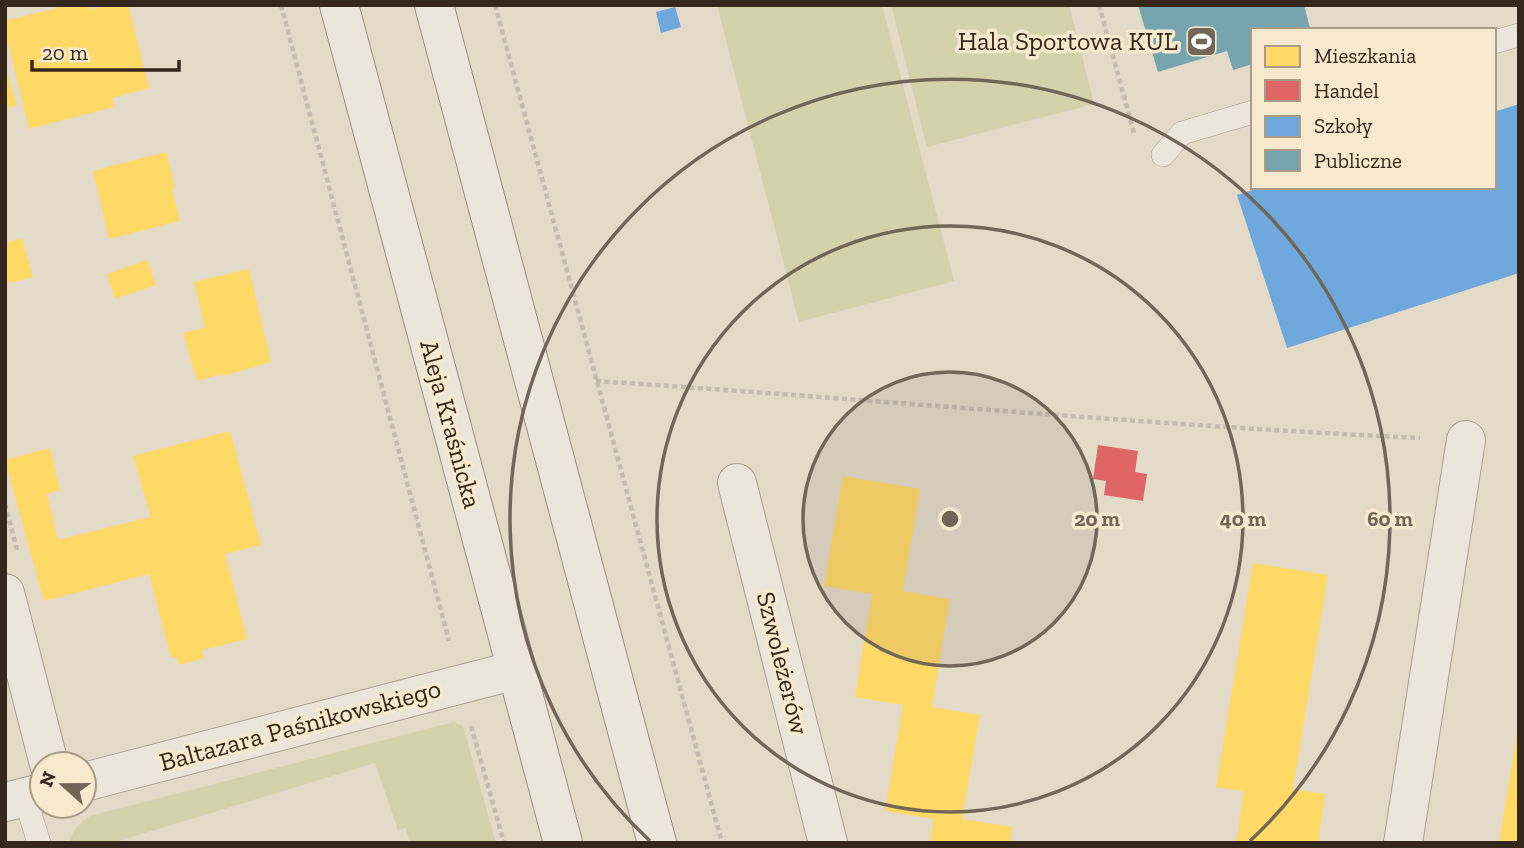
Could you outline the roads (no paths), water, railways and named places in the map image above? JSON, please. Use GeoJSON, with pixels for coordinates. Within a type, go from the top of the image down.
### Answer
{"type":"FeatureCollection","features":[{"type":"Feature","properties":{"kind":"main road","name":"Aleja Kraśnicka"},"geometry":{"type":"LineString","coordinates":[[339,5],[563,843]]}},
{"type":"Feature","properties":{"kind":"main road"},"geometry":{"type":"LineString","coordinates":[[434,5],[657,843]]}},
{"type":"Feature","properties":{"kind":"main road"},"geometry":{"type":"LineString","coordinates":[[1403,843],[1466,440]]}},
{"type":"Feature","properties":{"kind":"main road","name":"Szwoleżerów"},"geometry":{"type":"LineString","coordinates":[[737,484],[828,843]]}},
{"type":"Feature","properties":{"kind":"main road"},"geometry":{"type":"LineString","coordinates":[[5,593],[45,750]]}},
{"type":"Feature","properties":{"kind":"main road","name":"Baltazara Paśnikowskiego"},"geometry":{"type":"LineString","coordinates":[[98,778],[516,670]]}},
{"type":"Feature","properties":{"kind":"lane"},"geometry":{"type":"LineString","coordinates":[[1496,41],[1519,35]]}},
{"type":"Feature","properties":{"kind":"lane"},"geometry":{"type":"LineString","coordinates":[[1163,155],[1182,133],[1251,113]]}},
{"type":"Feature","properties":{"kind":"lane"},"geometry":{"type":"LineString","coordinates":[[24,797],[38,843]]}},
{"type":"Feature","properties":{"kind":"place","name":"Hala Sportowa KUL"},"geometry":{"type":"Point","coordinates":[1201,41]}}]}
